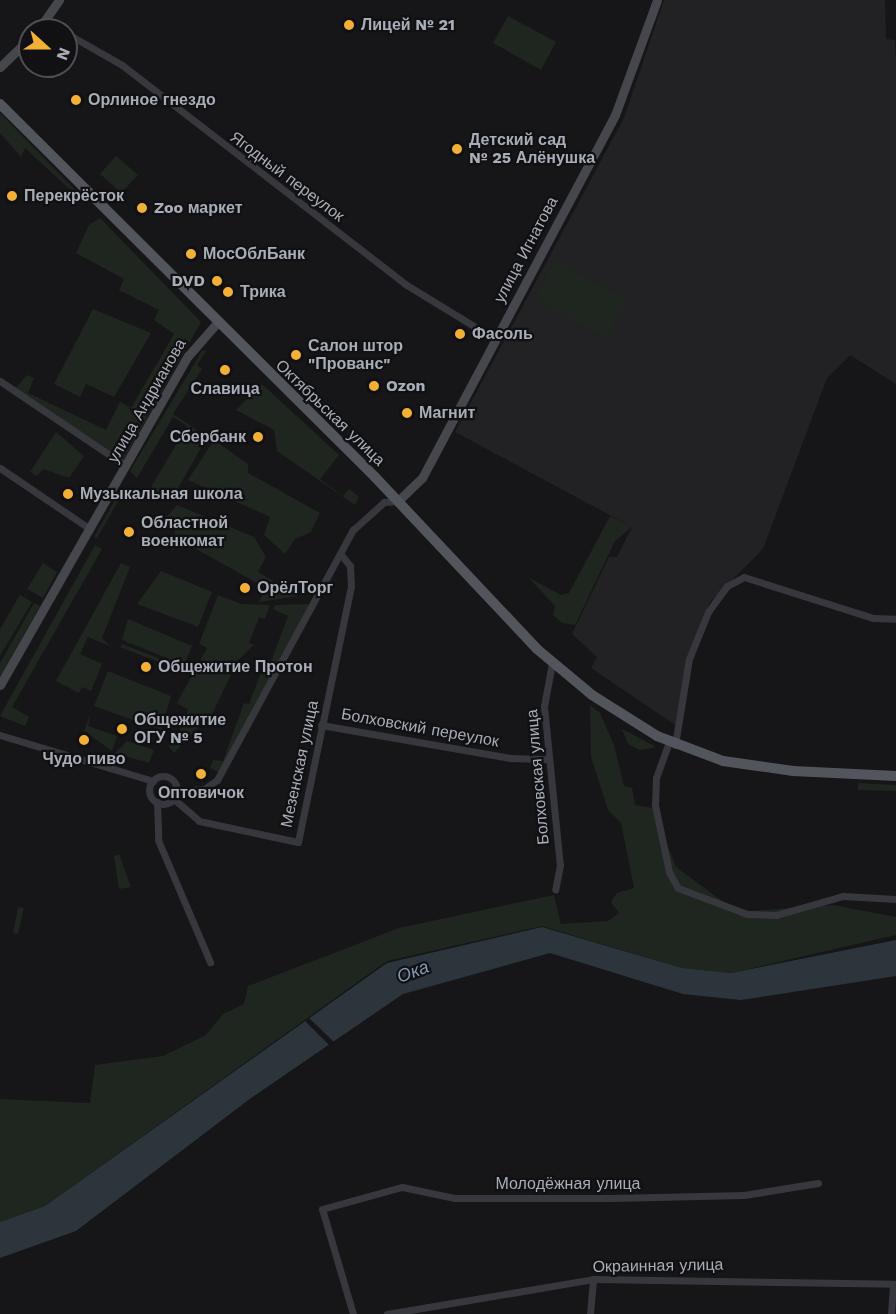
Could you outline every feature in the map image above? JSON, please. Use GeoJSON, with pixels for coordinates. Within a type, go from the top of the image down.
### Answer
{"type":"FeatureCollection","features":[{"type":"Feature","properties":{"kind":"main road"},"geometry":{"type":"LineString","coordinates":[[48,18],[59,0]]}},
{"type":"Feature","properties":{"kind":"main road","name":"улица Игнатова"},"geometry":{"type":"LineString","coordinates":[[398,501],[422,478],[630,82],[657,0]]}},
{"type":"Feature","properties":{"kind":"main road"},"geometry":{"type":"LineString","coordinates":[[0,68],[18,50]]}},
{"type":"Feature","properties":{"kind":"main road","name":"Октябрьская улица"},"geometry":{"type":"LineString","coordinates":[[0,104],[216,324],[398,501],[552,663],[648,731],[672,743],[755,767],[896,776]]}},
{"type":"Feature","properties":{"kind":"main road","name":"улица Андрианова"},"geometry":{"type":"LineString","coordinates":[[0,685],[188,356],[216,324]]}},
{"type":"Feature","properties":{"kind":"street","name":"Ягодный переулок"},"geometry":{"type":"LineString","coordinates":[[78,40],[122,65],[405,284],[495,339]]}},
{"type":"Feature","properties":{"kind":"street"},"geometry":{"type":"LineString","coordinates":[[0,381],[126,466]]}},
{"type":"Feature","properties":{"kind":"street"},"geometry":{"type":"LineString","coordinates":[[0,468],[90,529]]}},
{"type":"Feature","properties":{"kind":"street"},"geometry":{"type":"LineString","coordinates":[[177,791],[204,789],[222,772],[353,530],[376,509],[398,501]]}},
{"type":"Feature","properties":{"kind":"street","name":"Мезенская улица"},"geometry":{"type":"LineString","coordinates":[[174,799],[198,821],[255,837],[298,842],[351,586],[350,566],[340,553]]}},
{"type":"Feature","properties":{"kind":"street"},"geometry":{"type":"LineString","coordinates":[[896,619],[873,618],[752,579],[727,586],[708,612],[689,659],[672,743],[656,778],[655,805],[666,863],[678,888],[747,914],[776,915],[843,896],[896,898]]}},
{"type":"Feature","properties":{"kind":"street","name":"Болховская улица"},"geometry":{"type":"LineString","coordinates":[[552,663],[544,706],[560,865],[555,890]]}},
{"type":"Feature","properties":{"kind":"street","name":"Болховский переулок"},"geometry":{"type":"LineString","coordinates":[[321,725],[511,758],[549,759]]}},
{"type":"Feature","properties":{"kind":"street"},"geometry":{"type":"LineString","coordinates":[[0,735],[153,781],[170,778],[177,791],[174,799],[157,802]]}},
{"type":"Feature","properties":{"kind":"street"},"geometry":{"type":"LineString","coordinates":[[153,781],[150,793],[157,802],[158,840],[210,962]]}},
{"type":"Feature","properties":{"kind":"street","name":"Молодёжная улица"},"geometry":{"type":"LineString","coordinates":[[353,1314],[322,1209],[402,1188],[454,1198],[612,1198],[744,1196],[818,1183]]}},
{"type":"Feature","properties":{"kind":"street"},"geometry":{"type":"LineString","coordinates":[[590,1314],[593,1279]]}},
{"type":"Feature","properties":{"kind":"street","name":"Окраинная улица"},"geometry":{"type":"LineString","coordinates":[[387,1314],[593,1279],[894,1284]]}},
{"type":"Feature","properties":{"kind":"street"},"geometry":{"type":"LineString","coordinates":[[891,1314],[894,1284]]}},
{"type":"Feature","properties":{"kind":"shaded area"},"geometry":{"type":"Polygon","coordinates":[[[664,0],[885,0],[886,39],[895,40],[896,61],[896,384],[850,355],[827,378],[763,549],[710,602],[687,657],[677,726],[591,668],[597,657],[572,634],[609,557],[617,557],[632,527],[455,432],[624,118],[664,0]]]}},
{"type":"Feature","properties":{"kind":"shaded area"},"geometry":{"type":"Polygon","coordinates":[[[508,16],[556,42],[541,70],[493,43],[508,16]]]}},
{"type":"Feature","properties":{"kind":"shaded area"},"geometry":{"type":"Polygon","coordinates":[[[0,113],[81,196],[79,198],[25,148],[21,157],[0,133],[0,113]]]}},
{"type":"Feature","properties":{"kind":"shaded area"},"geometry":{"type":"Polygon","coordinates":[[[116,156],[138,175],[121,193],[100,174],[116,156]]]}},
{"type":"Feature","properties":{"kind":"shaded area"},"geometry":{"type":"Polygon","coordinates":[[[100,218],[201,322],[123,460],[16,388],[27,375],[34,378],[28,393],[106,430],[120,402],[131,408],[174,334],[154,320],[159,310],[119,290],[124,279],[76,253],[89,225],[100,218]]]}},
{"type":"Feature","properties":{"kind":"shaded area"},"geometry":{"type":"Polygon","coordinates":[[[556,261],[627,300],[606,338],[535,299],[556,261]]]}},
{"type":"Feature","properties":{"kind":"shaded area"},"geometry":{"type":"Polygon","coordinates":[[[93,309],[151,333],[114,397],[86,384],[80,397],[54,384],[93,309]]]}},
{"type":"Feature","properties":{"kind":"shaded area"},"geometry":{"type":"Polygon","coordinates":[[[207,350],[197,365],[202,369],[173,414],[207,437],[172,499],[150,489],[187,426],[173,417],[137,478],[130,471],[202,351],[207,350]]]}},
{"type":"Feature","properties":{"kind":"shaded area"},"geometry":{"type":"Polygon","coordinates":[[[262,384],[339,455],[320,479],[343,496],[349,489],[359,497],[355,505],[277,451],[274,430],[236,410],[262,384]]]}},
{"type":"Feature","properties":{"kind":"shaded area"},"geometry":{"type":"Polygon","coordinates":[[[56,432],[84,456],[69,478],[43,469],[37,476],[30,472],[56,432]]]}},
{"type":"Feature","properties":{"kind":"shaded area"},"geometry":{"type":"Polygon","coordinates":[[[214,440],[248,464],[248,473],[320,513],[311,532],[295,539],[285,554],[264,535],[270,517],[188,480],[214,440]]]}},
{"type":"Feature","properties":{"kind":"shaded area"},"geometry":{"type":"Polygon","coordinates":[[[115,500],[118,501],[97,538],[94,537],[115,500]]]}},
{"type":"Feature","properties":{"kind":"shaded area"},"geometry":{"type":"Polygon","coordinates":[[[177,505],[254,537],[266,557],[258,572],[298,596],[259,602],[266,588],[180,540],[172,552],[176,525],[163,521],[177,505]]]}},
{"type":"Feature","properties":{"kind":"shaded area"},"geometry":{"type":"Polygon","coordinates":[[[610,516],[632,527],[615,541],[575,625],[562,623],[553,615],[555,606],[529,578],[561,595],[569,593],[610,516]]]}},
{"type":"Feature","properties":{"kind":"shaded area"},"geometry":{"type":"Polygon","coordinates":[[[95,545],[102,549],[12,707],[29,717],[25,726],[0,716],[95,545]]]}},
{"type":"Feature","properties":{"kind":"shaded area"},"geometry":{"type":"Polygon","coordinates":[[[43,563],[57,572],[43,598],[27,589],[43,563]]]}},
{"type":"Feature","properties":{"kind":"shaded area"},"geometry":{"type":"Polygon","coordinates":[[[121,563],[130,567],[102,638],[110,646],[88,637],[80,654],[102,664],[91,691],[82,687],[79,693],[56,681],[121,563]]]}},
{"type":"Feature","properties":{"kind":"shaded area"},"geometry":{"type":"Polygon","coordinates":[[[161,571],[212,592],[198,627],[137,604],[161,571]]]}},
{"type":"Feature","properties":{"kind":"shaded area"},"geometry":{"type":"Polygon","coordinates":[[[20,595],[32,602],[0,656],[0,629],[20,595]]]}},
{"type":"Feature","properties":{"kind":"shaded area"},"geometry":{"type":"Polygon","coordinates":[[[218,595],[241,604],[270,605],[265,619],[259,617],[249,643],[254,645],[238,660],[208,723],[203,722],[174,753],[167,744],[174,746],[188,710],[177,703],[207,648],[199,644],[218,595]]]}},
{"type":"Feature","properties":{"kind":"shaded area"},"geometry":{"type":"Polygon","coordinates":[[[34,603],[40,606],[0,677],[0,663],[34,603]]]}},
{"type":"Feature","properties":{"kind":"shaded area"},"geometry":{"type":"Polygon","coordinates":[[[311,604],[219,772],[210,768],[213,760],[223,761],[244,703],[249,704],[265,662],[270,664],[288,616],[273,609],[275,605],[311,604]]]}},
{"type":"Feature","properties":{"kind":"shaded area"},"geometry":{"type":"Polygon","coordinates":[[[128,619],[192,646],[184,665],[122,640],[128,619]]]}},
{"type":"Feature","properties":{"kind":"shaded area"},"geometry":{"type":"Polygon","coordinates":[[[122,644],[181,667],[180,670],[120,647],[122,644]]]}},
{"type":"Feature","properties":{"kind":"shaded area"},"geometry":{"type":"Polygon","coordinates":[[[108,671],[171,696],[161,730],[94,706],[108,671]]]}},
{"type":"Feature","properties":{"kind":"shaded area"},"geometry":{"type":"Polygon","coordinates":[[[590,705],[600,713],[614,745],[624,786],[632,788],[635,805],[653,808],[676,867],[737,912],[833,905],[896,917],[896,935],[731,973],[682,968],[542,926],[387,961],[45,1206],[0,1222],[0,1099],[90,1103],[95,1065],[163,1056],[206,1035],[223,1014],[244,1004],[248,986],[399,928],[554,895],[561,924],[608,921],[619,913],[611,902],[617,893],[634,888],[621,823],[608,810],[591,757],[590,705]]]}},
{"type":"Feature","properties":{"kind":"shaded area"},"geometry":{"type":"Polygon","coordinates":[[[91,712],[88,726],[117,736],[112,751],[84,731],[91,712]]]}},
{"type":"Feature","properties":{"kind":"shaded area"},"geometry":{"type":"Polygon","coordinates":[[[622,729],[655,746],[654,748],[639,750],[628,744],[622,729]]]}},
{"type":"Feature","properties":{"kind":"shaded area"},"geometry":{"type":"Polygon","coordinates":[[[127,741],[154,750],[149,763],[115,753],[127,741]]]}},
{"type":"Feature","properties":{"kind":"shaded area"},"geometry":{"type":"Polygon","coordinates":[[[858,783],[896,785],[896,791],[858,790],[858,783]]]}},
{"type":"Feature","properties":{"kind":"shaded area"},"geometry":{"type":"Polygon","coordinates":[[[119,854],[131,887],[119,889],[114,856],[119,854]]]}},
{"type":"Feature","properties":{"kind":"shaded area"},"geometry":{"type":"Polygon","coordinates":[[[18,907],[24,908],[18,934],[13,933],[18,907]]]}},
{"type":"Feature","properties":{"kind":"water","name":"Ока"},"geometry":{"type":"Polygon","coordinates":[[[542,927],[682,968],[731,973],[896,940],[896,976],[741,1000],[683,994],[550,953],[403,994],[251,1098],[76,1231],[0,1258],[0,1222],[45,1206],[387,963],[542,927]]]}},
{"type":"Feature","properties":{"kind":"pier"},"geometry":{"type":"Polygon","coordinates":[[[309,1018],[337,1045],[332,1048],[305,1021],[309,1018]]]}},
{"type":"Feature","properties":{"kind":"place","name":"Лицей № 21"},"geometry":{"type":"Point","coordinates":[349,25]}},
{"type":"Feature","properties":{"kind":"place","name":"Орлиное гнездо"},"geometry":{"type":"Point","coordinates":[76,100]}},
{"type":"Feature","properties":{"kind":"place","name":"Детский сад № 25 Алёнушка"},"geometry":{"type":"Point","coordinates":[457,149]}},
{"type":"Feature","properties":{"kind":"place","name":"Перекрёсток"},"geometry":{"type":"Point","coordinates":[12,196]}},
{"type":"Feature","properties":{"kind":"place","name":"Zoo маркет"},"geometry":{"type":"Point","coordinates":[142,208]}},
{"type":"Feature","properties":{"kind":"place","name":"МосОблБанк"},"geometry":{"type":"Point","coordinates":[191,254]}},
{"type":"Feature","properties":{"kind":"place","name":"DVD"},"geometry":{"type":"Point","coordinates":[217,281]}},
{"type":"Feature","properties":{"kind":"place","name":"Трика"},"geometry":{"type":"Point","coordinates":[228,292]}},
{"type":"Feature","properties":{"kind":"place","name":"Фасоль"},"geometry":{"type":"Point","coordinates":[460,334]}},
{"type":"Feature","properties":{"kind":"place","name":"Салон штор \"Прованс\""},"geometry":{"type":"Point","coordinates":[296,355]}},
{"type":"Feature","properties":{"kind":"place","name":"Славица"},"geometry":{"type":"Point","coordinates":[225,370]}},
{"type":"Feature","properties":{"kind":"place","name":"Ozon"},"geometry":{"type":"Point","coordinates":[374,386]}},
{"type":"Feature","properties":{"kind":"place","name":"Магнит"},"geometry":{"type":"Point","coordinates":[407,413]}},
{"type":"Feature","properties":{"kind":"place","name":"Сбербанк"},"geometry":{"type":"Point","coordinates":[258,437]}},
{"type":"Feature","properties":{"kind":"place","name":"Музыкальная школа"},"geometry":{"type":"Point","coordinates":[68,494]}},
{"type":"Feature","properties":{"kind":"place","name":"Областной военкомат"},"geometry":{"type":"Point","coordinates":[129,532]}},
{"type":"Feature","properties":{"kind":"place","name":"ОрёлТорг"},"geometry":{"type":"Point","coordinates":[245,588]}},
{"type":"Feature","properties":{"kind":"place","name":"Общежитие Протон"},"geometry":{"type":"Point","coordinates":[146,667]}},
{"type":"Feature","properties":{"kind":"place","name":"Общежитие ОГУ № 5"},"geometry":{"type":"Point","coordinates":[122,729]}},
{"type":"Feature","properties":{"kind":"place","name":"Чудо пиво"},"geometry":{"type":"Point","coordinates":[84,740]}},
{"type":"Feature","properties":{"kind":"place","name":"Оптовичок"},"geometry":{"type":"Point","coordinates":[201,774]}}]}
